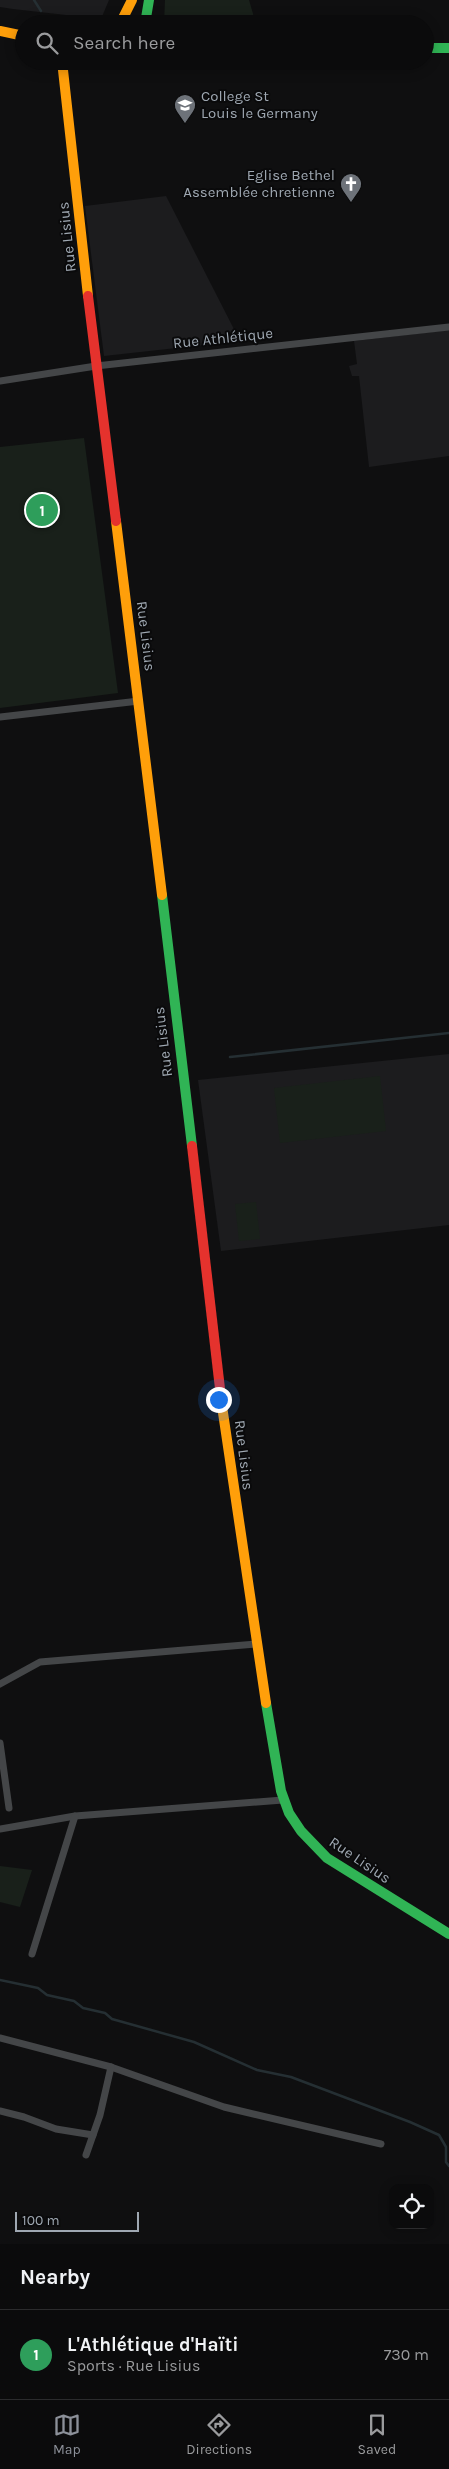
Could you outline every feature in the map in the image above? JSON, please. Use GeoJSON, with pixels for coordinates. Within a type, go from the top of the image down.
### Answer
{"type":"FeatureCollection","features":[{"type":"Feature","properties":{"kind":"street"},"geometry":{"type":"LineString","coordinates":[[124,15],[132,0]]}},
{"type":"Feature","properties":{"kind":"street"},"geometry":{"type":"LineString","coordinates":[[146,15],[149,0]]}},
{"type":"Feature","properties":{"kind":"street"},"geometry":{"type":"LineString","coordinates":[[0,31],[15,34]]}},
{"type":"Feature","properties":{"kind":"street"},"geometry":{"type":"LineString","coordinates":[[434,48],[449,48]]}},
{"type":"Feature","properties":{"kind":"street","name":"Rue Lisius"},"geometry":{"type":"LineString","coordinates":[[63,70],[96,366],[140,701],[228,1454],[283,1800],[295,1825],[326,1858],[449,1934]]}},
{"type":"Feature","properties":{"kind":"street","name":"Rue Athlétique"},"geometry":{"type":"LineString","coordinates":[[0,381],[96,366],[449,327]]}},
{"type":"Feature","properties":{"kind":"street"},"geometry":{"type":"LineString","coordinates":[[0,717],[140,701]]}},
{"type":"Feature","properties":{"kind":"street"},"geometry":{"type":"LineString","coordinates":[[0,1684],[40,1662],[257,1644]]}},
{"type":"Feature","properties":{"kind":"street"},"geometry":{"type":"LineString","coordinates":[[0,1743],[9,1808]]}},
{"type":"Feature","properties":{"kind":"street"},"geometry":{"type":"LineString","coordinates":[[0,1829],[75,1816],[283,1800]]}},
{"type":"Feature","properties":{"kind":"street"},"geometry":{"type":"LineString","coordinates":[[32,1954],[75,1816]]}},
{"type":"Feature","properties":{"kind":"street"},"geometry":{"type":"LineString","coordinates":[[0,2038],[111,2067],[224,2107],[381,2144]]}},
{"type":"Feature","properties":{"kind":"street"},"geometry":{"type":"LineString","coordinates":[[86,2155],[100,2115],[111,2067]]}},
{"type":"Feature","properties":{"kind":"street"},"geometry":{"type":"LineString","coordinates":[[0,2111],[24,2117],[56,2129],[93,2135]]}},
{"type":"Feature","properties":{"kind":"shaded area"},"geometry":{"type":"Polygon","coordinates":[[[0,0],[109,0],[103,15],[66,15],[0,7],[0,0]]]}},
{"type":"Feature","properties":{"kind":"shaded area"},"geometry":{"type":"Polygon","coordinates":[[[165,0],[249,0],[253,15],[164,15],[165,0]]]}},
{"type":"Feature","properties":{"kind":"shaded area"},"geometry":{"type":"Polygon","coordinates":[[[166,196],[240,341],[104,356],[85,206],[166,196]]]}},
{"type":"Feature","properties":{"kind":"shaded area"},"geometry":{"type":"Polygon","coordinates":[[[449,330],[449,456],[369,467],[359,376],[352,376],[349,366],[357,364],[354,341],[449,330]]]}},
{"type":"Feature","properties":{"kind":"shaded area"},"geometry":{"type":"Polygon","coordinates":[[[84,438],[118,693],[0,708],[0,447],[84,438]]]}},
{"type":"Feature","properties":{"kind":"shaded area"},"geometry":{"type":"Polygon","coordinates":[[[449,1054],[449,1225],[221,1251],[198,1080],[449,1054]]]}},
{"type":"Feature","properties":{"kind":"shaded area"},"geometry":{"type":"Polygon","coordinates":[[[380,1076],[386,1131],[280,1143],[274,1088],[380,1076]]]}},
{"type":"Feature","properties":{"kind":"shaded area"},"geometry":{"type":"Polygon","coordinates":[[[256,1202],[260,1239],[239,1241],[235,1204],[256,1202]]]}},
{"type":"Feature","properties":{"kind":"shaded area"},"geometry":{"type":"Polygon","coordinates":[[[0,1866],[32,1870],[20,1907],[0,1902],[0,1866]]]}},
{"type":"Feature","properties":{"kind":"waterway"},"geometry":{"type":"LineString","coordinates":[[34,0],[41,11]]}},
{"type":"Feature","properties":{"kind":"waterway"},"geometry":{"type":"LineString","coordinates":[[230,1057],[449,1033]]}},
{"type":"Feature","properties":{"kind":"waterway"},"geometry":{"type":"LineString","coordinates":[[0,1980],[38,1988],[47,1995],[74,2001],[83,2008],[105,2013],[112,2019],[194,2042],[257,2070],[291,2077],[410,2122],[439,2135],[446,2147],[446,2162],[449,2166]]}},
{"type":"Feature","properties":{"kind":"traffic: fast"},"geometry":{"type":"LineString","coordinates":[[146,15],[149,0]]}},
{"type":"Feature","properties":{"kind":"traffic: fast"},"geometry":{"type":"LineString","coordinates":[[434,48],[449,48]]}},
{"type":"Feature","properties":{"kind":"traffic: fast"},"geometry":{"type":"LineString","coordinates":[[162,895],[192,1146]]}},
{"type":"Feature","properties":{"kind":"traffic: fast"},"geometry":{"type":"LineString","coordinates":[[266,1703],[281,1791],[289,1813],[301,1831],[327,1858],[449,1934]]}},
{"type":"Feature","properties":{"kind":"traffic: slow"},"geometry":{"type":"LineString","coordinates":[[124,15],[132,0]]}},
{"type":"Feature","properties":{"kind":"traffic: slow"},"geometry":{"type":"LineString","coordinates":[[0,31],[15,34]]}},
{"type":"Feature","properties":{"kind":"traffic: slow"},"geometry":{"type":"LineString","coordinates":[[63,70],[88,296]]}},
{"type":"Feature","properties":{"kind":"traffic: slow"},"geometry":{"type":"LineString","coordinates":[[116,521],[162,895]]}},
{"type":"Feature","properties":{"kind":"traffic: slow"},"geometry":{"type":"LineString","coordinates":[[222,1406],[266,1703]]}},
{"type":"Feature","properties":{"kind":"traffic: jam"},"geometry":{"type":"LineString","coordinates":[[88,296],[116,521]]}},
{"type":"Feature","properties":{"kind":"traffic: jam"},"geometry":{"type":"LineString","coordinates":[[192,1146],[222,1406]]}},
{"type":"Feature","properties":{"kind":"place","name":"College St Louis le Germany"},"geometry":{"type":"Point","coordinates":[185,124]}},
{"type":"Feature","properties":{"kind":"place","name":"Eglise Bethel Assemblée chretienne"},"geometry":{"type":"Point","coordinates":[351,203]}},
{"type":"Feature","properties":{"kind":"place","name":"L'Athlétique d'Haïti"},"geometry":{"type":"Point","coordinates":[42,510]}}]}
